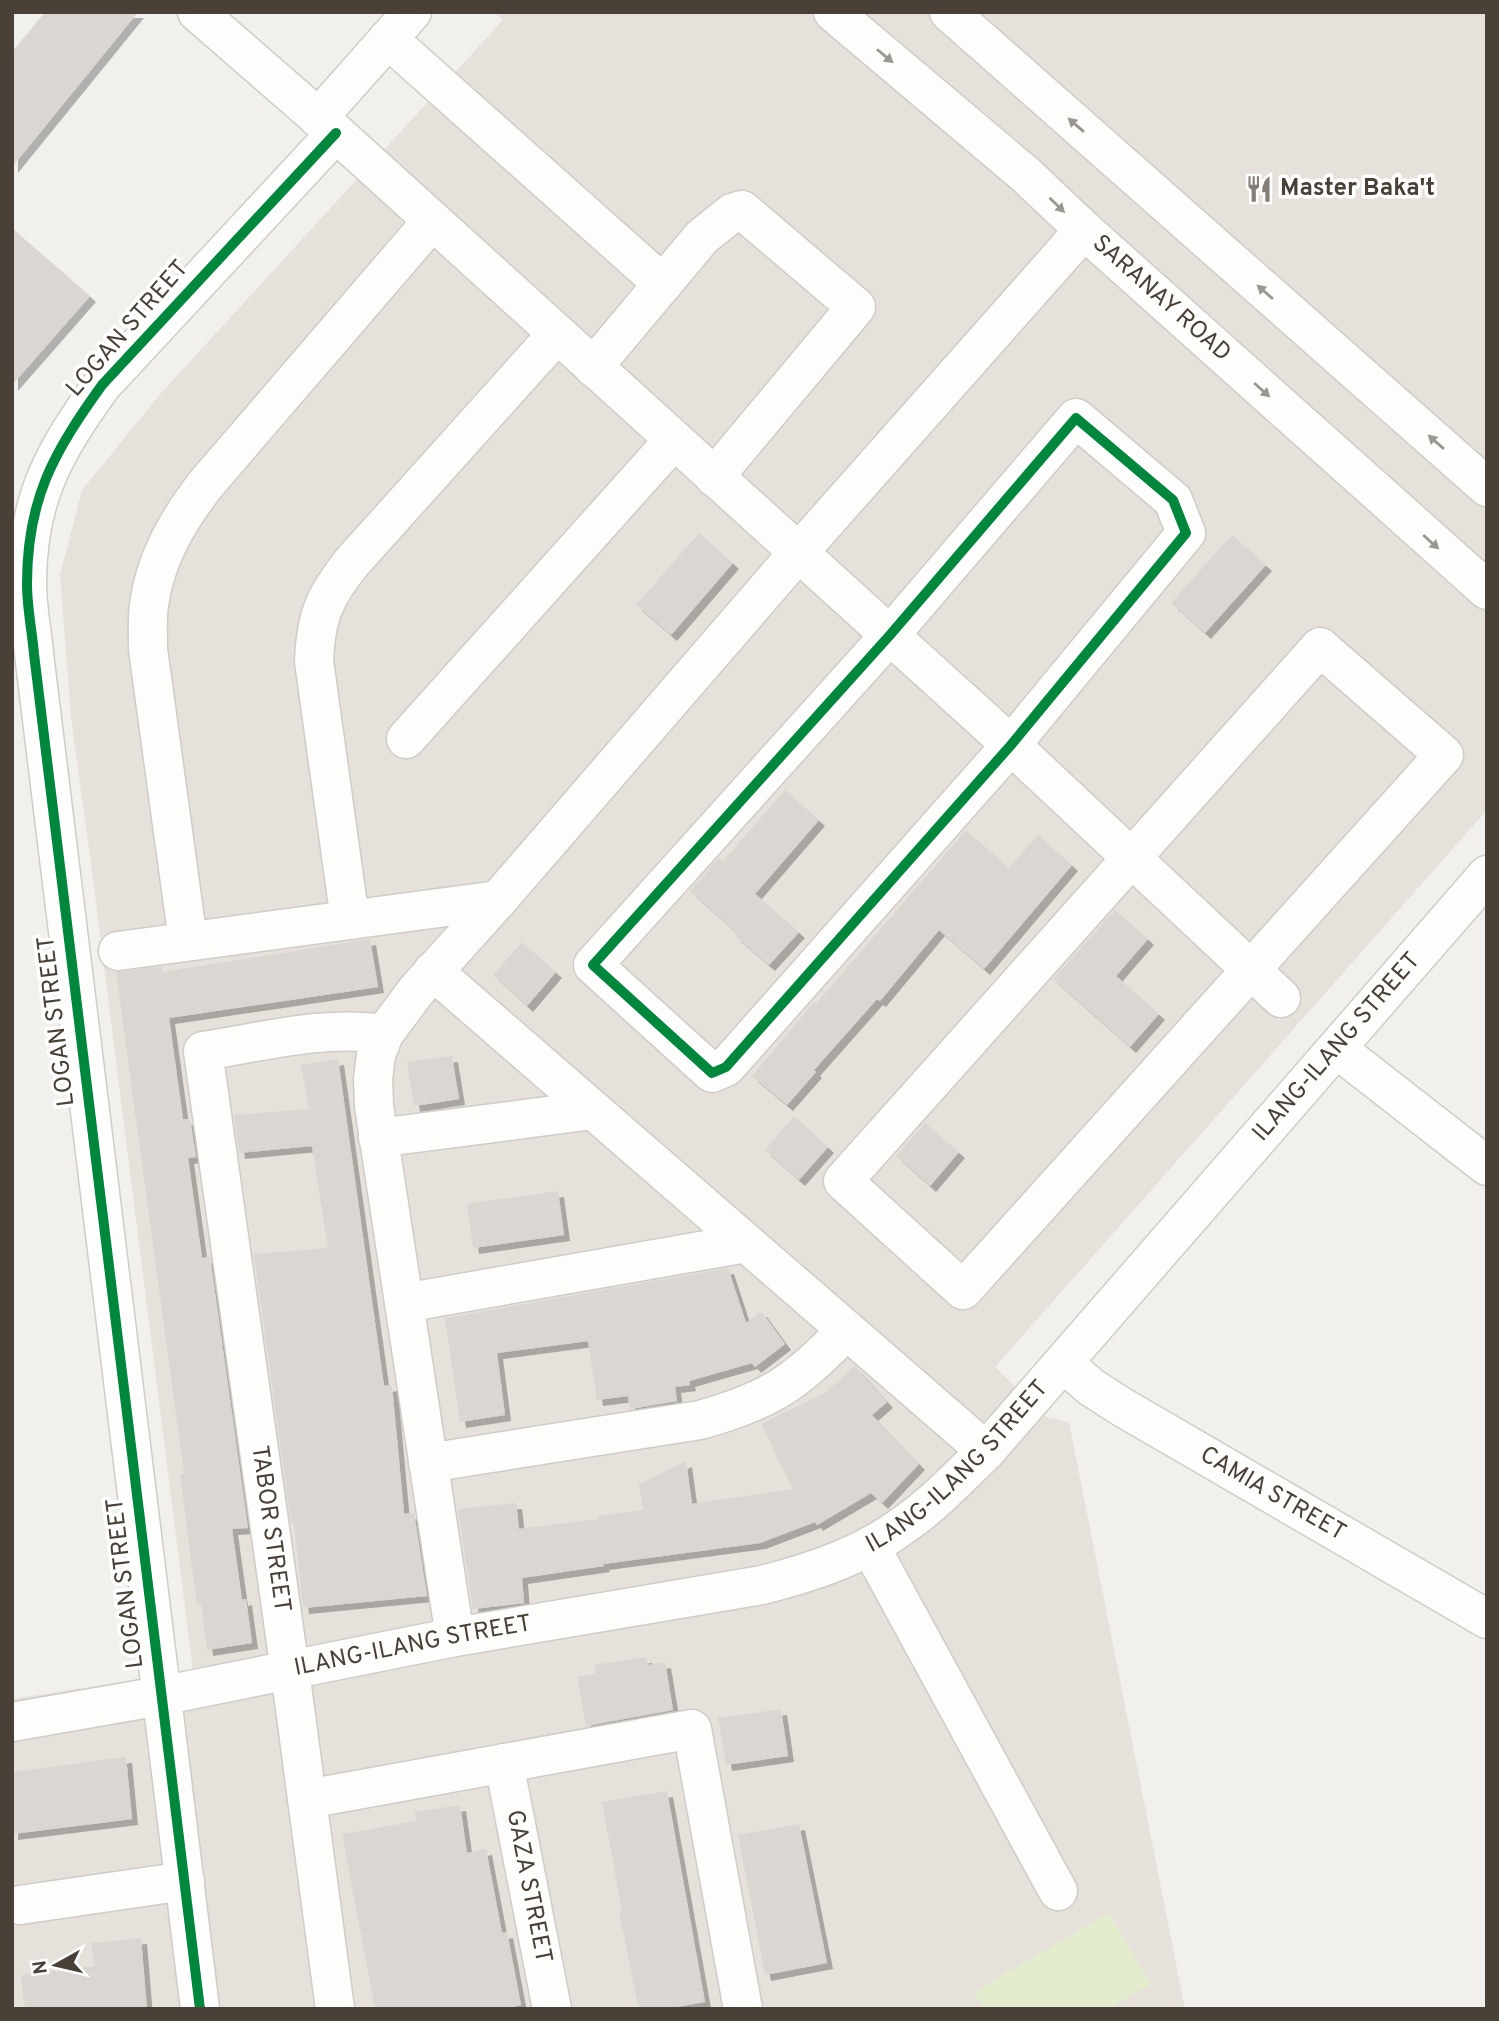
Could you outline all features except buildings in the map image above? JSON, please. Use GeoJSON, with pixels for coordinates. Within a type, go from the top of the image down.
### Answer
{"type":"FeatureCollection","features":[{"type":"Feature","properties":{"kind":"street"},"geometry":{"type":"LineString","coordinates":[[197,12],[327,126],[1011,745],[1281,998]]}},
{"type":"Feature","properties":{"kind":"street","name":"SARANAY ROAD"},"geometry":{"type":"LineString","coordinates":[[833,12],[1026,175],[1487,590]]}},
{"type":"Feature","properties":{"kind":"street"},"geometry":{"type":"LineString","coordinates":[[948,12],[1487,487]]}},
{"type":"Feature","properties":{"kind":"street"},"geometry":{"type":"LineString","coordinates":[[400,26],[663,284]]}},
{"type":"Feature","properties":{"kind":"street","name":"LOGAN STREET"},"geometry":{"type":"LineString","coordinates":[[200,2009],[34,654],[27,584],[32,519],[47,473],[71,428],[102,385],[327,126],[400,26]]}},
{"type":"Feature","properties":{"kind":"street"},"geometry":{"type":"LineString","coordinates":[[593,367],[702,237],[732,213],[743,210],[856,307],[714,477]]}},
{"type":"Feature","properties":{"kind":"street"},"geometry":{"type":"LineString","coordinates":[[188,942],[148,649],[149,606],[159,561],[183,513],[206,484],[432,221]]}},
{"type":"Feature","properties":{"kind":"street"},"geometry":{"type":"LineString","coordinates":[[455,1637],[378,1138],[373,1079],[376,1055],[384,1034],[433,971],[1084,230]]}},
{"type":"Feature","properties":{"kind":"street"},"geometry":{"type":"LineString","coordinates":[[350,920],[314,661],[315,630],[322,607],[336,582],[353,561],[556,334]]}},
{"type":"Feature","properties":{"kind":"street"},"geometry":{"type":"LineString","coordinates":[[1076,418],[1173,500],[1186,533],[1011,745],[726,1067],[712,1073],[593,965],[890,635],[1076,418]]}},
{"type":"Feature","properties":{"kind":"street"},"geometry":{"type":"LineString","coordinates":[[406,739],[674,440]]}},
{"type":"Feature","properties":{"kind":"street"},"geometry":{"type":"LineString","coordinates":[[1320,648],[1444,755],[1251,970],[963,1290],[843,1181],[1320,648]]}},
{"type":"Feature","properties":{"kind":"street","name":"ILANG-ILANG STREET"},"geometry":{"type":"LineString","coordinates":[[12,1722],[208,1687],[455,1637],[762,1585],[837,1563],[870,1546],[922,1511],[985,1451],[1338,1049],[1487,874]]}},
{"type":"Feature","properties":{"kind":"street"},"geometry":{"type":"LineString","coordinates":[[118,951],[498,900]]}},
{"type":"Feature","properties":{"kind":"street"},"geometry":{"type":"LineString","coordinates":[[433,971],[985,1451]]}},
{"type":"Feature","properties":{"kind":"street","name":"TABOR STREET"},"geometry":{"type":"LineString","coordinates":[[335,2009],[203,1051],[338,1031],[384,1034]]}},
{"type":"Feature","properties":{"kind":"street"},"geometry":{"type":"LineString","coordinates":[[1338,1049],[1487,1166]]}},
{"type":"Feature","properties":{"kind":"street"},"geometry":{"type":"LineString","coordinates":[[378,1138],[593,1110]]}},
{"type":"Feature","properties":{"kind":"street"},"geometry":{"type":"LineString","coordinates":[[404,1303],[746,1243]]}},
{"type":"Feature","properties":{"kind":"street"},"geometry":{"type":"LineString","coordinates":[[428,1463],[700,1420],[735,1410],[796,1379],[846,1330]]}},
{"type":"Feature","properties":{"kind":"street","name":"CAMIA STREET"},"geometry":{"type":"LineString","coordinates":[[1063,1363],[1091,1387],[1122,1407],[1487,1619]]}},
{"type":"Feature","properties":{"kind":"street"},"geometry":{"type":"LineString","coordinates":[[870,1546],[1058,1891]]}},
{"type":"Feature","properties":{"kind":"street"},"geometry":{"type":"LineString","coordinates":[[307,1799],[692,1729],[743,2009]]}},
{"type":"Feature","properties":{"kind":"street","name":"GAZA STREET"},"geometry":{"type":"LineString","coordinates":[[505,1763],[552,2009]]}},
{"type":"Feature","properties":{"kind":"street"},"geometry":{"type":"LineString","coordinates":[[20,1905],[185,1881]]}},
{"type":"Feature","properties":{"kind":"shaded area"},"geometry":{"type":"Polygon","coordinates":[[[494,12],[1487,12],[1487,810],[995,1367],[1046,1417],[1069,1422],[1185,2009],[12,2009],[12,1699],[193,1671],[71,718],[60,575],[82,490],[162,392],[503,20],[494,12]]]}},
{"type":"Feature","properties":{"kind":"green space"},"geometry":{"type":"Polygon","coordinates":[[[1109,1913],[1151,1984],[1108,2009],[984,2009],[974,1992],[1109,1913]]]}},
{"type":"Feature","properties":{"kind":"cycle path"},"geometry":{"type":"LineString","coordinates":[[200,2009],[29,610],[28,554],[32,526],[46,477],[70,432],[102,385],[336,133]]}},
{"type":"Feature","properties":{"kind":"cycle path"},"geometry":{"type":"LineString","coordinates":[[1076,418],[1173,500],[1186,533],[1011,745],[726,1067],[712,1073],[593,965],[890,635],[1076,418]]}},
{"type":"Feature","properties":{"kind":"place","name":"Master Baka't"},"geometry":{"type":"Point","coordinates":[1259,189]}}]}
